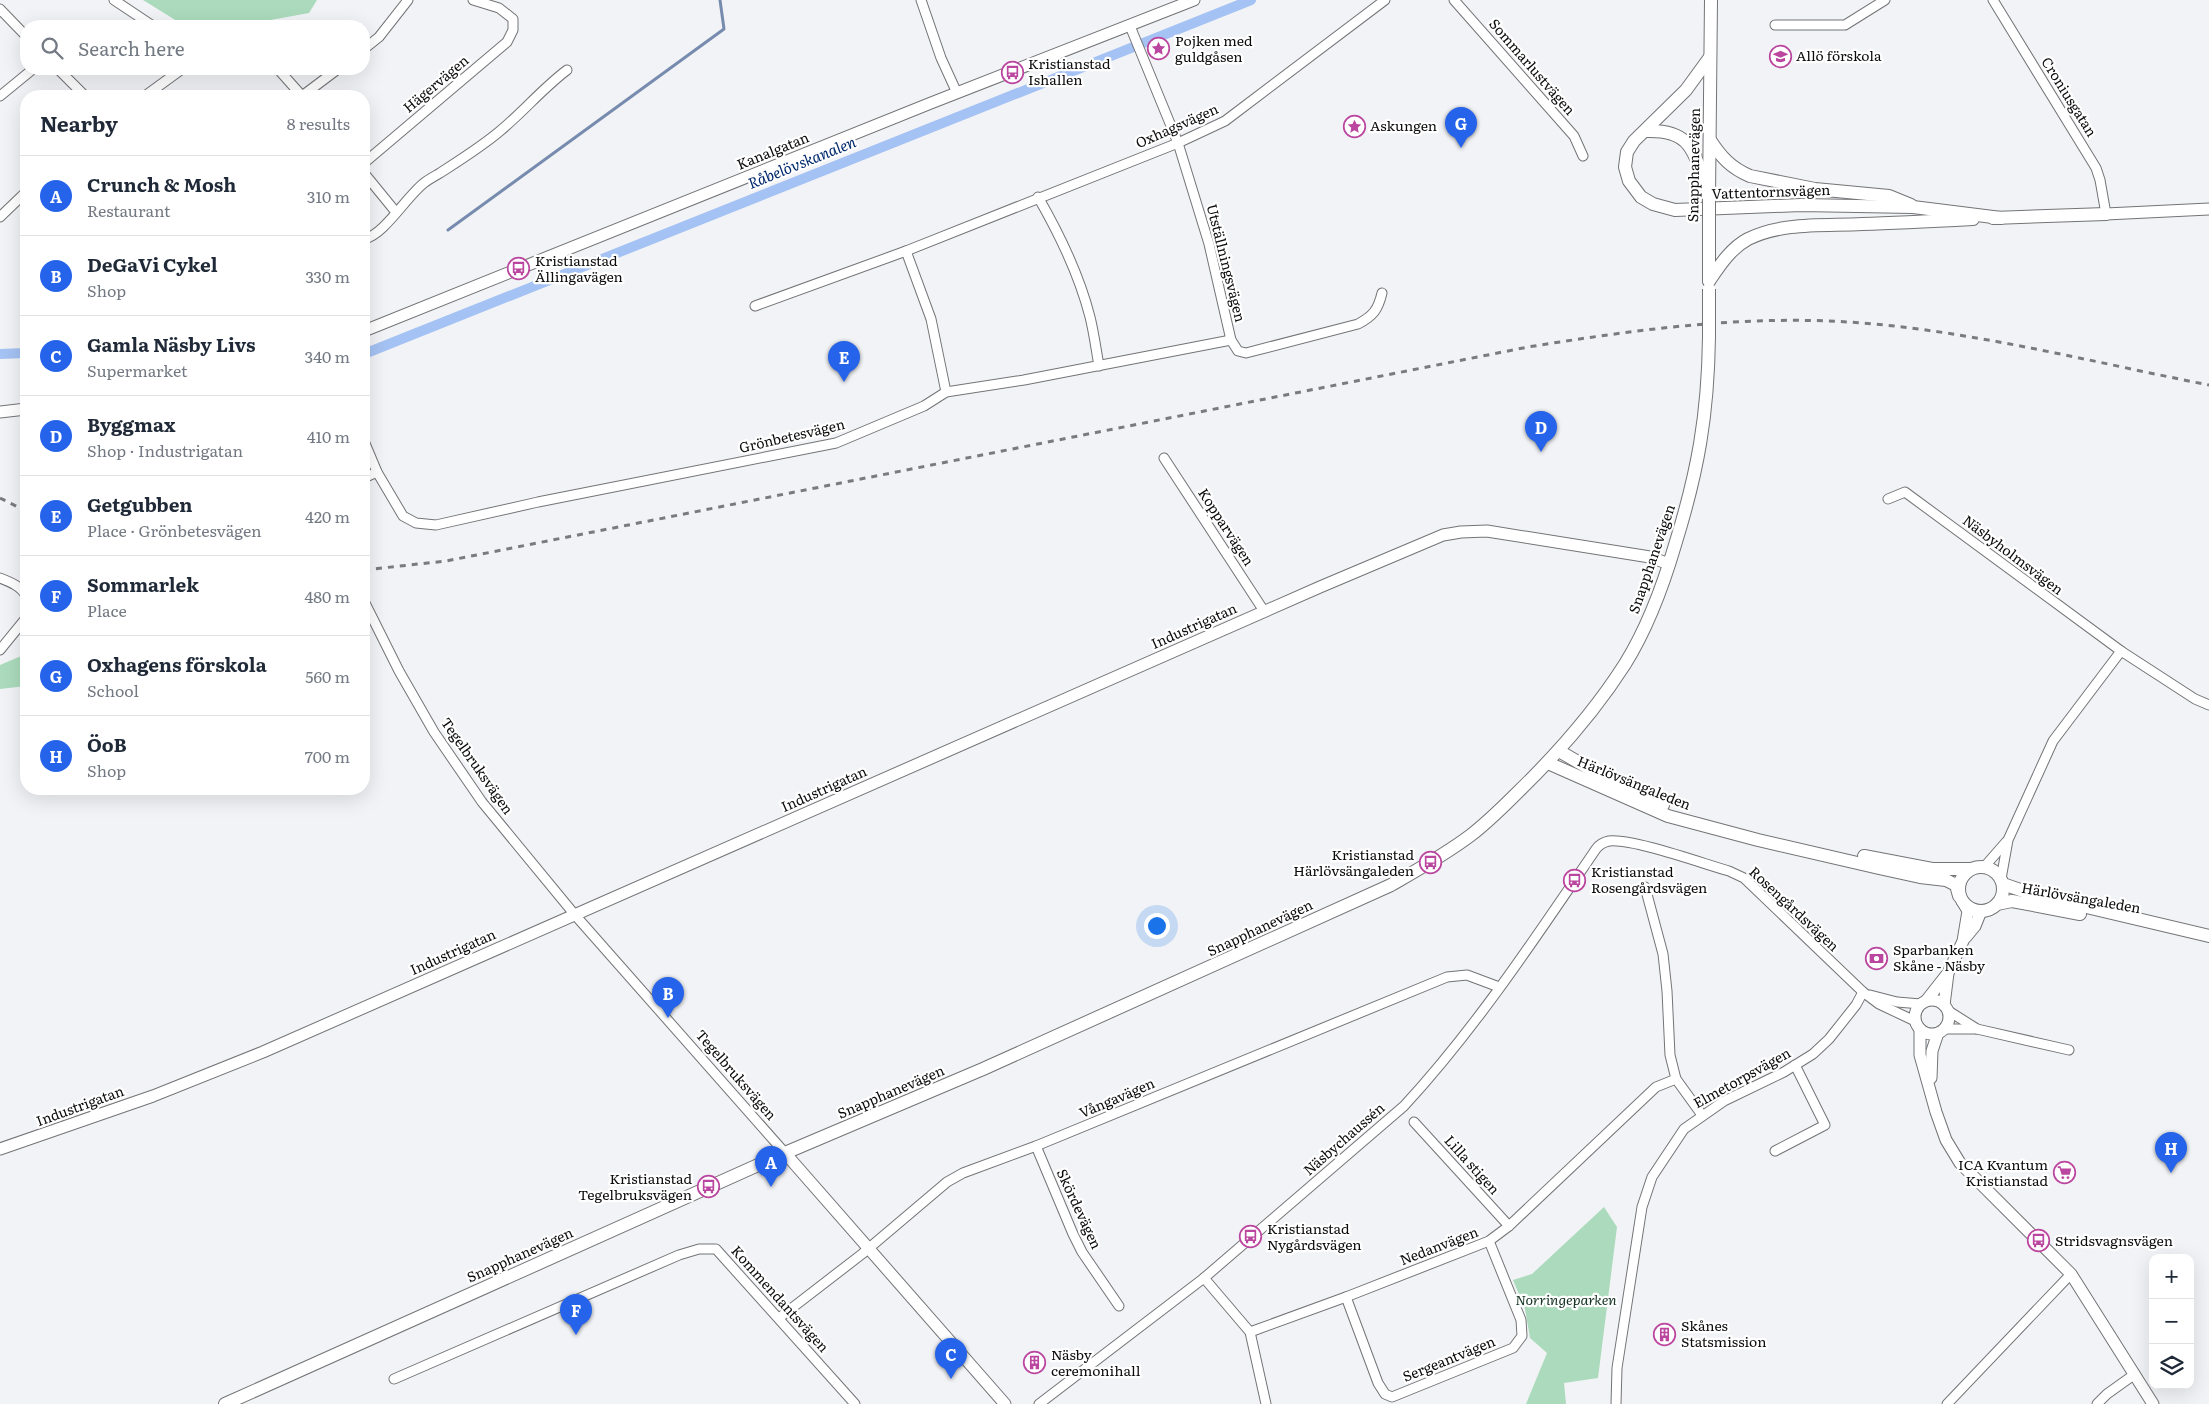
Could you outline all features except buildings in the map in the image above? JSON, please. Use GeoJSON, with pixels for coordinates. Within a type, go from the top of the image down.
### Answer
{"type":"FeatureCollection","features":[{"type":"Feature","properties":{"kind":"main road","name":"Snapphanevägen"},"geometry":{"type":"LineString","coordinates":[[225,1404],[785,1153],[983,1069],[1391,885],[1430,863],[1472,834],[1548,763],[1592,711],[1626,663],[1650,615],[1669,564],[1691,492],[1702,440],[1708,395],[1711,0]]}},
{"type":"Feature","properties":{"kind":"main road","name":"Vattentornsvägen"},"geometry":{"type":"LineString","coordinates":[[1710,57],[1683,94],[1630,147],[1625,159],[1628,181],[1636,192],[1658,206],[1675,210],[1801,205],[1913,207],[2001,218]]}},
{"type":"Feature","properties":{"kind":"main road"},"geometry":{"type":"LineString","coordinates":[[1645,132],[1672,133],[1686,142],[1697,160],[1709,196]]}},
{"type":"Feature","properties":{"kind":"main road"},"geometry":{"type":"LineString","coordinates":[[1710,140],[1725,161],[1750,176],[1815,189],[1889,196],[1907,202],[1913,207]]}},
{"type":"Feature","properties":{"kind":"main road","name":"Vattentornsvägen"},"geometry":{"type":"LineString","coordinates":[[1862,207],[1910,223],[2106,214]]}},
{"type":"Feature","properties":{"kind":"main road"},"geometry":{"type":"LineString","coordinates":[[1709,285],[1726,258],[1738,246],[1748,239],[1773,230],[1802,226],[1910,223]]}},
{"type":"Feature","properties":{"kind":"main road","name":"Härlövsängaleden"},"geometry":{"type":"LineString","coordinates":[[1559,751],[1609,780],[1710,827]]}},
{"type":"Feature","properties":{"kind":"main road","name":"Härlövsängaleden"},"geometry":{"type":"LineString","coordinates":[[1548,763],[1668,816],[1799,849],[1912,875],[1946,880],[1956,886],[1960,898]]}},
{"type":"Feature","properties":{"kind":"main road","name":"Härlövsängaleden"},"geometry":{"type":"LineString","coordinates":[[1799,849],[1865,856],[1932,869],[1969,869]]}},
{"type":"Feature","properties":{"kind":"main road"},"geometry":{"type":"LineString","coordinates":[[1984,866],[1991,869],[2002,882],[2001,898],[1997,904],[1981,911],[1967,907],[1960,898],[1960,880],[1969,869],[1984,866]]}},
{"type":"Feature","properties":{"kind":"main road","name":"Härlövsängaleden"},"geometry":{"type":"LineString","coordinates":[[2002,882],[2032,894],[2130,916],[2159,926]]}},
{"type":"Feature","properties":{"kind":"main road","name":"Härlövsängaleden"},"geometry":{"type":"LineString","coordinates":[[1997,904],[2012,901],[2130,924],[2159,926],[2209,936]]}},
{"type":"Feature","properties":{"kind":"street"},"geometry":{"type":"LineString","coordinates":[[114,0],[144,20]]}},
{"type":"Feature","properties":{"kind":"street"},"geometry":{"type":"LineString","coordinates":[[370,44],[379,37],[408,0]]}},
{"type":"Feature","properties":{"kind":"street","name":"Hägervägen"},"geometry":{"type":"LineString","coordinates":[[370,158],[507,42],[513,30],[513,19],[499,8],[473,0]]}},
{"type":"Feature","properties":{"kind":"street"},"geometry":{"type":"LineString","coordinates":[[921,0],[941,58],[957,93]]}},
{"type":"Feature","properties":{"kind":"street","name":"Kanalgatan"},"geometry":{"type":"LineString","coordinates":[[370,329],[1194,0]]}},
{"type":"Feature","properties":{"kind":"street","name":"Oxhagsvägen"},"geometry":{"type":"LineString","coordinates":[[755,306],[906,251],[1178,142],[1225,121],[1385,0]]}},
{"type":"Feature","properties":{"kind":"street","name":"Sommarlustvägen"},"geometry":{"type":"LineString","coordinates":[[1454,0],[1574,136],[1583,156]]}},
{"type":"Feature","properties":{"kind":"street"},"geometry":{"type":"LineString","coordinates":[[1775,25],[1845,25],[1885,0]]}},
{"type":"Feature","properties":{"kind":"street","name":"Croniusgatan"},"geometry":{"type":"LineString","coordinates":[[1993,0],[2096,168],[2106,214]]}},
{"type":"Feature","properties":{"kind":"street"},"geometry":{"type":"LineString","coordinates":[[0,9],[20,30]]}},
{"type":"Feature","properties":{"kind":"street","name":"Utställningsvägen"},"geometry":{"type":"LineString","coordinates":[[1130,26],[1178,142],[1209,244],[1231,340],[1238,351],[1246,353],[1358,324],[1370,318],[1379,308],[1382,293]]}},
{"type":"Feature","properties":{"kind":"street"},"geometry":{"type":"LineString","coordinates":[[370,238],[387,224],[395,211],[425,181],[468,155],[500,131],[537,98],[547,85],[568,70]]}},
{"type":"Feature","properties":{"kind":"street"},"geometry":{"type":"LineString","coordinates":[[0,96],[26,75]]}},
{"type":"Feature","properties":{"kind":"street"},"geometry":{"type":"LineString","coordinates":[[64,75],[79,90]]}},
{"type":"Feature","properties":{"kind":"street"},"geometry":{"type":"LineString","coordinates":[[154,90],[174,75]]}},
{"type":"Feature","properties":{"kind":"street"},"geometry":{"type":"LineString","coordinates":[[283,75],[297,90]]}},
{"type":"Feature","properties":{"kind":"street"},"geometry":{"type":"LineString","coordinates":[[310,90],[330,75]]}},
{"type":"Feature","properties":{"kind":"street"},"geometry":{"type":"LineString","coordinates":[[370,180],[395,211]]}},
{"type":"Feature","properties":{"kind":"street"},"geometry":{"type":"LineString","coordinates":[[1038,197],[1062,238],[1076,274],[1090,316],[1099,366]]}},
{"type":"Feature","properties":{"kind":"street"},"geometry":{"type":"LineString","coordinates":[[0,217],[20,198]]}},
{"type":"Feature","properties":{"kind":"street","name":"Vattentornsvägen"},"geometry":{"type":"LineString","coordinates":[[2106,214],[2209,209]]}},
{"type":"Feature","properties":{"kind":"street"},"geometry":{"type":"LineString","coordinates":[[906,251],[931,319],[946,392]]}},
{"type":"Feature","properties":{"kind":"street","name":"Grönbetesvägen"},"geometry":{"type":"LineString","coordinates":[[370,455],[377,472],[403,516],[416,524],[436,525],[538,502],[836,443],[924,406],[946,392],[1024,380],[1231,340]]}},
{"type":"Feature","properties":{"kind":"street"},"geometry":{"type":"LineString","coordinates":[[0,412],[20,410]]}},
{"type":"Feature","properties":{"kind":"street","name":"Kopparvägen"},"geometry":{"type":"LineString","coordinates":[[1164,458],[1264,611]]}},
{"type":"Feature","properties":{"kind":"street"},"geometry":{"type":"LineString","coordinates":[[370,475],[377,472]]}},
{"type":"Feature","properties":{"kind":"street","name":"Näsbyholmsvägen"},"geometry":{"type":"LineString","coordinates":[[1888,500],[1905,492],[2121,651],[2195,699],[2209,705]]}},
{"type":"Feature","properties":{"kind":"street","name":"Industrigatan"},"geometry":{"type":"LineString","coordinates":[[0,1149],[153,1096],[263,1052],[1264,611],[1443,535],[1461,532],[1496,532],[1650,557],[1669,564]]}},
{"type":"Feature","properties":{"kind":"street"},"geometry":{"type":"LineString","coordinates":[[0,578],[13,583],[20,589]]}},
{"type":"Feature","properties":{"kind":"street","name":"Tegelbruksvägen"},"geometry":{"type":"LineString","coordinates":[[370,613],[399,671],[434,732],[482,802],[575,915],[1005,1404]]}},
{"type":"Feature","properties":{"kind":"street"},"geometry":{"type":"LineString","coordinates":[[0,650],[20,626]]}},
{"type":"Feature","properties":{"kind":"street"},"geometry":{"type":"LineString","coordinates":[[2002,882],[2008,840],[2053,741],[2121,651]]}},
{"type":"Feature","properties":{"kind":"street"},"geometry":{"type":"LineString","coordinates":[[1984,866],[2008,840]]}},
{"type":"Feature","properties":{"kind":"street","name":"Näsbychaussén"},"geometry":{"type":"LineString","coordinates":[[1039,1404],[1204,1278],[1404,1106],[1433,1074],[1499,987],[1599,845],[1610,841]]}},
{"type":"Feature","properties":{"kind":"street","name":"Rosengårdsvägen"},"geometry":{"type":"LineString","coordinates":[[1610,841],[1630,842],[1730,871],[1744,878],[1863,992],[1879,1004],[1918,1025]]}},
{"type":"Feature","properties":{"kind":"street"},"geometry":{"type":"LineString","coordinates":[[1644,887],[1663,954],[1670,1055],[1676,1079],[1702,1115]]}},
{"type":"Feature","properties":{"kind":"street"},"geometry":{"type":"LineString","coordinates":[[1960,898],[1968,911],[1963,941]]}},
{"type":"Feature","properties":{"kind":"street"},"geometry":{"type":"LineString","coordinates":[[1981,911],[1975,926],[1963,941],[1948,974],[1916,1012],[1920,1055],[1931,1087],[1936,1112],[1946,1140],[1960,1163],[2071,1274],[2153,1404]]}},
{"type":"Feature","properties":{"kind":"street"},"geometry":{"type":"LineString","coordinates":[[1931,1087],[1932,1051],[1940,1031],[1948,1021],[1945,1008],[1948,974]]}},
{"type":"Feature","properties":{"kind":"street","name":"Vångavägen"},"geometry":{"type":"LineString","coordinates":[[779,1318],[869,1248],[947,1182],[963,1173],[1036,1146],[1447,977],[1467,975],[1499,987]]}},
{"type":"Feature","properties":{"kind":"street","name":"Rosengårdsvägen"},"geometry":{"type":"LineString","coordinates":[[1863,992],[1897,1002],[1923,1003]]}},
{"type":"Feature","properties":{"kind":"street","name":"Elmetorpsvägen"},"geometry":{"type":"LineString","coordinates":[[1616,1404],[1617,1368],[1642,1207],[1652,1177],[1684,1129],[1724,1101],[1813,1054],[1856,1005],[1863,992]]}},
{"type":"Feature","properties":{"kind":"street"},"geometry":{"type":"LineString","coordinates":[[1923,1003],[1932,1000],[1977,1029]]}},
{"type":"Feature","properties":{"kind":"street"},"geometry":{"type":"LineString","coordinates":[[1918,1025],[1928,1033],[1977,1029],[2069,1050]]}},
{"type":"Feature","properties":{"kind":"street"},"geometry":{"type":"LineString","coordinates":[[1774,1151],[1825,1124],[1795,1065]]}},
{"type":"Feature","properties":{"kind":"street","name":"Nedanvägen"},"geometry":{"type":"LineString","coordinates":[[1250,1332],[1489,1241],[1509,1226],[1649,1093],[1656,1087],[1676,1079]]}},
{"type":"Feature","properties":{"kind":"street","name":"Lilla stigen"},"geometry":{"type":"LineString","coordinates":[[1414,1122],[1509,1226]]}},
{"type":"Feature","properties":{"kind":"street","name":"Skördevägen"},"geometry":{"type":"LineString","coordinates":[[1036,1146],[1082,1252],[1119,1306]]}},
{"type":"Feature","properties":{"kind":"street","name":"Sergeantvägen"},"geometry":{"type":"LineString","coordinates":[[1346,1297],[1378,1383],[1385,1394],[1392,1397],[1513,1348],[1522,1336],[1521,1320],[1489,1241]]}},
{"type":"Feature","properties":{"kind":"street","name":"Kommendantsvägen"},"geometry":{"type":"LineString","coordinates":[[394,1379],[679,1255],[699,1249],[716,1249],[855,1404]]}},
{"type":"Feature","properties":{"kind":"street"},"geometry":{"type":"LineString","coordinates":[[1947,1404],[2071,1274]]}},
{"type":"Feature","properties":{"kind":"street"},"geometry":{"type":"LineString","coordinates":[[1204,1278],[1250,1332],[1266,1404]]}},
{"type":"Feature","properties":{"kind":"street"},"geometry":{"type":"LineString","coordinates":[[2097,1404],[2134,1374]]}},
{"type":"Feature","properties":{"kind":"green space"},"geometry":{"type":"Polygon","coordinates":[[[143,0],[317,0],[309,13],[270,20],[175,20],[143,0]]]}},
{"type":"Feature","properties":{"kind":"green space"},"geometry":{"type":"Polygon","coordinates":[[[20,657],[20,687],[0,689],[0,665],[20,657]]]}},
{"type":"Feature","properties":{"kind":"green space","name":"Norringeparken"},"geometry":{"type":"Polygon","coordinates":[[[1604,1207],[1617,1227],[1598,1378],[1564,1383],[1566,1404],[1526,1404],[1547,1353],[1530,1338],[1525,1309],[1513,1280],[1532,1274],[1604,1207]]]}},
{"type":"Feature","properties":{"kind":"waterway"},"geometry":{"type":"LineString","coordinates":[[448,230],[724,29],[720,0]]}},
{"type":"Feature","properties":{"kind":"waterway","name":"Råbelövskanalen"},"geometry":{"type":"LineString","coordinates":[[370,352],[1251,0]]}},
{"type":"Feature","properties":{"kind":"waterway","name":"Råbelövskanalen"},"geometry":{"type":"LineString","coordinates":[[0,354],[20,353]]}},
{"type":"Feature","properties":{"kind":"railway"},"geometry":{"type":"LineString","coordinates":[[370,569],[446,561],[1528,347],[1678,326],[1791,320],[1876,324],[1972,337],[2209,385]]}},
{"type":"Feature","properties":{"kind":"railway"},"geometry":{"type":"LineString","coordinates":[[0,498],[20,508]]}},
{"type":"Feature","properties":{"kind":"place","name":"Pojken med guldgåsen"},"geometry":{"type":"Point","coordinates":[1159,49]}},
{"type":"Feature","properties":{"kind":"place","name":"Allö förskola"},"geometry":{"type":"Point","coordinates":[1780,56]}},
{"type":"Feature","properties":{"kind":"place","name":"Kristianstad Ishallen"},"geometry":{"type":"Point","coordinates":[1012,72]}},
{"type":"Feature","properties":{"kind":"place","name":"Askungen"},"geometry":{"type":"Point","coordinates":[1354,126]}},
{"type":"Feature","properties":{"kind":"place","name":"Oxhagens förskola"},"geometry":{"type":"Point","coordinates":[1461,148]}},
{"type":"Feature","properties":{"kind":"place","name":"Kristianstad Ällingavägen"},"geometry":{"type":"Point","coordinates":[519,269]}},
{"type":"Feature","properties":{"kind":"place","name":"Getgubben"},"geometry":{"type":"Point","coordinates":[844,382]}},
{"type":"Feature","properties":{"kind":"place","name":"Byggmax"},"geometry":{"type":"Point","coordinates":[1541,452]}},
{"type":"Feature","properties":{"kind":"place","name":"Kristianstad Härlövsängaleden"},"geometry":{"type":"Point","coordinates":[1430,863]}},
{"type":"Feature","properties":{"kind":"place","name":"Kristianstad Rosengårdsvägen"},"geometry":{"type":"Point","coordinates":[1575,880]}},
{"type":"Feature","properties":{"kind":"place","name":"Sparbanken Skåne - Näsby"},"geometry":{"type":"Point","coordinates":[1877,958]}},
{"type":"Feature","properties":{"kind":"place","name":"DeGaVi Cykel"},"geometry":{"type":"Point","coordinates":[668,1018]}},
{"type":"Feature","properties":{"kind":"place","name":"ICA Kvantum Kristianstad"},"geometry":{"type":"Point","coordinates":[2064,1173]}},
{"type":"Feature","properties":{"kind":"place","name":"ÖoB"},"geometry":{"type":"Point","coordinates":[2171,1173]}},
{"type":"Feature","properties":{"kind":"place","name":"Kristianstad Tegelbruksvägen"},"geometry":{"type":"Point","coordinates":[708,1187]}},
{"type":"Feature","properties":{"kind":"place","name":"Crunch & Mosh"},"geometry":{"type":"Point","coordinates":[771,1187]}},
{"type":"Feature","properties":{"kind":"place","name":"Kristianstad Nygårdsvägen"},"geometry":{"type":"Point","coordinates":[1251,1237]}},
{"type":"Feature","properties":{"kind":"place","name":"Stridsvagnsvägen"},"geometry":{"type":"Point","coordinates":[2039,1241]}},
{"type":"Feature","properties":{"kind":"place","name":"Skånes Statsmission"},"geometry":{"type":"Point","coordinates":[1665,1334]}},
{"type":"Feature","properties":{"kind":"place","name":"Sommarlek"},"geometry":{"type":"Point","coordinates":[576,1335]}},
{"type":"Feature","properties":{"kind":"place","name":"Näsby ceremonihall"},"geometry":{"type":"Point","coordinates":[1035,1363]}},
{"type":"Feature","properties":{"kind":"place","name":"Gamla Näsby Livs"},"geometry":{"type":"Point","coordinates":[951,1379]}}]}
